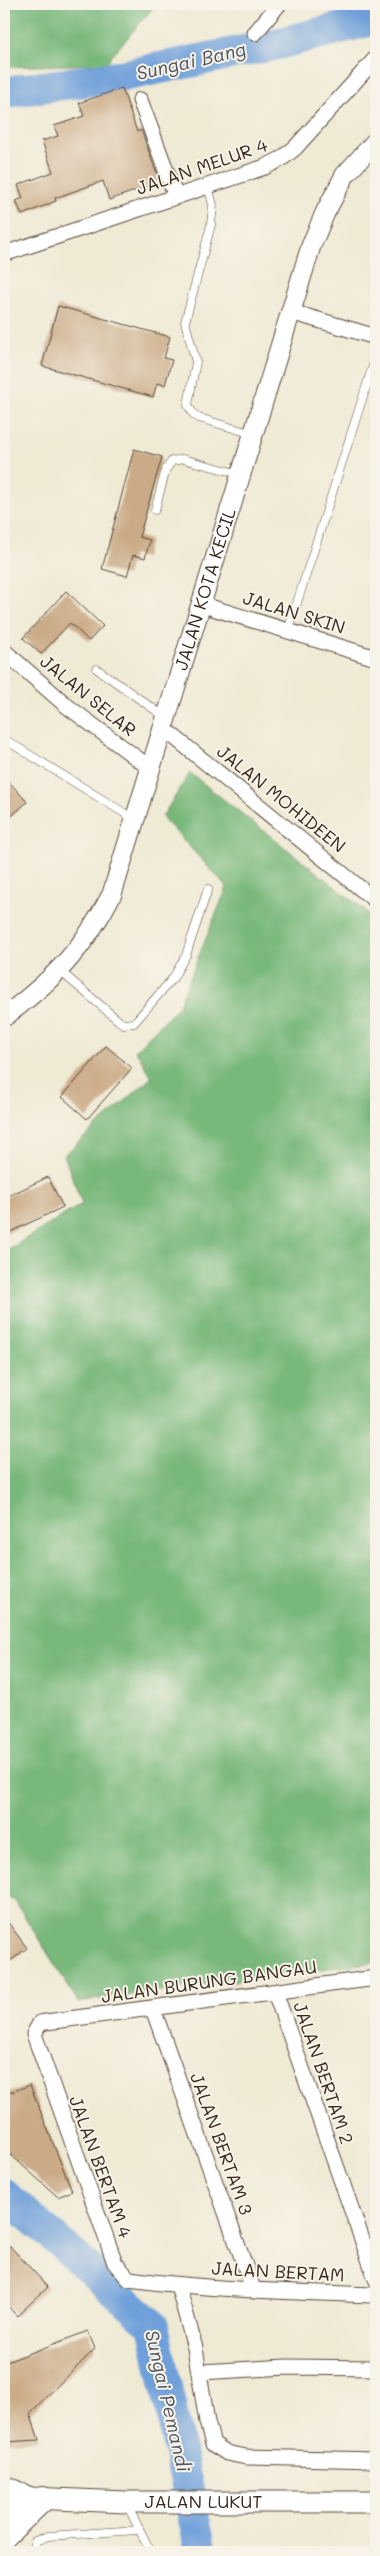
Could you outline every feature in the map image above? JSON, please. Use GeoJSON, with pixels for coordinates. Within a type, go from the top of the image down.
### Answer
{"type":"FeatureCollection","features":[{"type":"Feature","properties":{"kind":"main road","name":"JALAN LUKUT"},"geometry":{"type":"LineString","coordinates":[[4,2486],[37,2498]]}},
{"type":"Feature","properties":{"kind":"main road","name":"JALAN LUKUT"},"geometry":{"type":"LineString","coordinates":[[4,2506],[37,2498],[136,2502],[249,2500],[376,2502]]}},
{"type":"Feature","properties":{"kind":"main road"},"geometry":{"type":"LineString","coordinates":[[4,2536],[37,2498]]}},
{"type":"Feature","properties":{"kind":"street"},"geometry":{"type":"LineString","coordinates":[[255,33],[279,4]]}},
{"type":"Feature","properties":{"kind":"street","name":"JALAN MELUR 4"},"geometry":{"type":"LineString","coordinates":[[4,254],[176,197],[281,159],[295,148],[376,58]]}},
{"type":"Feature","properties":{"kind":"street"},"geometry":{"type":"LineString","coordinates":[[140,100],[176,197]]}},
{"type":"Feature","properties":{"kind":"street","name":"JALAN KOTA KECIL"},"geometry":{"type":"LineString","coordinates":[[4,1017],[60,971],[80,948],[112,894],[311,246],[324,212],[345,175],[376,141]]}},
{"type":"Feature","properties":{"kind":"street"},"geometry":{"type":"LineString","coordinates":[[291,312],[376,337]]}},
{"type":"Feature","properties":{"kind":"street","name":"JALAN SKIN"},"geometry":{"type":"LineString","coordinates":[[200,604],[375,655]]}},
{"type":"Feature","properties":{"kind":"street","name":"JALAN SELAR"},"geometry":{"type":"LineString","coordinates":[[4,651],[67,706],[150,768]]}},
{"type":"Feature","properties":{"kind":"street","name":"JALAN MOHIDEEN"},"geometry":{"type":"LineString","coordinates":[[164,722],[376,902]]}},
{"type":"Feature","properties":{"kind":"street","name":"JALAN BURUNG BANGAU"},"geometry":{"type":"LineString","coordinates":[[46,2022],[376,1978]]}},
{"type":"Feature","properties":{"kind":"street","name":"JALAN BERTAM 2"},"geometry":{"type":"LineString","coordinates":[[275,1992],[376,2279]]}},
{"type":"Feature","properties":{"kind":"street","name":"JALAN BERTAM 3"},"geometry":{"type":"LineString","coordinates":[[153,2009],[254,2291]]}},
{"type":"Feature","properties":{"kind":"street","name":"JALAN BERTAM 4"},"geometry":{"type":"LineString","coordinates":[[46,2022],[36,2028],[35,2040],[114,2263],[129,2279],[178,2285]]}},
{"type":"Feature","properties":{"kind":"street"},"geometry":{"type":"LineString","coordinates":[[178,2285],[200,2372],[207,2422],[213,2444],[227,2454],[246,2458],[376,2460]]}},
{"type":"Feature","properties":{"kind":"street","name":"JALAN BERTAM"},"geometry":{"type":"LineString","coordinates":[[178,2285],[254,2291],[376,2295]]}},
{"type":"Feature","properties":{"kind":"street"},"geometry":{"type":"LineString","coordinates":[[200,2372],[253,2368],[376,2368]]}},
{"type":"Feature","properties":{"kind":"lane"},"geometry":{"type":"LineString","coordinates":[[208,186],[213,205],[210,225],[185,322],[196,362],[188,405],[194,415],[199,418],[253,434]]}},
{"type":"Feature","properties":{"kind":"lane"},"geometry":{"type":"LineString","coordinates":[[288,631],[376,356]]}},
{"type":"Feature","properties":{"kind":"lane"},"geometry":{"type":"LineString","coordinates":[[154,510],[166,469],[172,461],[182,459],[240,474]]}},
{"type":"Feature","properties":{"kind":"lane"},"geometry":{"type":"LineString","coordinates":[[97,669],[164,722]]}},
{"type":"Feature","properties":{"kind":"lane"},"geometry":{"type":"LineString","coordinates":[[4,739],[135,820]]}},
{"type":"Feature","properties":{"kind":"lane"},"geometry":{"type":"LineString","coordinates":[[60,971],[119,1021],[124,1024],[134,1023],[173,978],[186,954],[208,889]]}},
{"type":"Feature","properties":{"kind":"lane"},"geometry":{"type":"LineString","coordinates":[[136,2502],[138,2530],[150,2552]]}},
{"type":"Feature","properties":{"kind":"lane"},"geometry":{"type":"LineString","coordinates":[[35,2552],[35,2541],[48,2536],[138,2530]]}},
{"type":"Feature","properties":{"kind":"green space"},"geometry":{"type":"Polygon","coordinates":[[[4,4],[156,4],[105,64],[4,67],[4,4]]]}},
{"type":"Feature","properties":{"kind":"green space"},"geometry":{"type":"Polygon","coordinates":[[[190,773],[376,919],[376,1962],[78,2002],[15,1901],[4,1896],[4,1252],[82,1204],[64,1155],[152,1077],[135,1050],[178,1007],[227,887],[162,817],[190,773]]]}},
{"type":"Feature","properties":{"kind":"building"},"geometry":{"type":"Polygon","coordinates":[[[122,88],[137,132],[141,130],[160,182],[109,200],[103,181],[55,198],[56,201],[22,215],[16,201],[23,198],[18,185],[53,172],[42,141],[58,136],[54,126],[84,116],[79,103],[122,88]]]}},
{"type":"Feature","properties":{"kind":"building"},"geometry":{"type":"Polygon","coordinates":[[[58,306],[170,337],[164,358],[172,360],[165,385],[157,383],[153,397],[42,366],[58,306]]]}},
{"type":"Feature","properties":{"kind":"building"},"geometry":{"type":"Polygon","coordinates":[[[134,449],[162,457],[139,537],[150,540],[145,558],[133,555],[127,576],[102,569],[134,449]]]}},
{"type":"Feature","properties":{"kind":"building"},"geometry":{"type":"Polygon","coordinates":[[[66,591],[103,626],[89,641],[70,623],[41,654],[23,638],[66,591]]]}},
{"type":"Feature","properties":{"kind":"building"},"geometry":{"type":"Polygon","coordinates":[[[4,776],[27,802],[4,823],[4,776]]]}},
{"type":"Feature","properties":{"kind":"building"},"geometry":{"type":"Polygon","coordinates":[[[106,1046],[132,1068],[87,1119],[62,1097],[106,1046]]]}},
{"type":"Feature","properties":{"kind":"building"},"geometry":{"type":"Polygon","coordinates":[[[48,1177],[63,1207],[4,1235],[4,1198],[48,1177]]]}},
{"type":"Feature","properties":{"kind":"building"},"geometry":{"type":"Polygon","coordinates":[[[4,1917],[27,1948],[4,1966],[4,1917]]]}},
{"type":"Feature","properties":{"kind":"building"},"geometry":{"type":"Polygon","coordinates":[[[30,2085],[72,2191],[58,2197],[4,2149],[4,2095],[30,2085]]]}},
{"type":"Feature","properties":{"kind":"building"},"geometry":{"type":"Polygon","coordinates":[[[4,2240],[48,2287],[17,2316],[4,2302],[4,2240]]]}},
{"type":"Feature","properties":{"kind":"building"},"geometry":{"type":"Polygon","coordinates":[[[88,2331],[95,2349],[30,2413],[39,2440],[4,2442],[4,2363],[88,2331]]]}},
{"type":"Feature","properties":{"kind":"waterway","name":"Sungai Bang"},"geometry":{"type":"LineString","coordinates":[[4,92],[116,77],[273,45],[376,19]]}},
{"type":"Feature","properties":{"kind":"waterway","name":"Sungai Pemandi"},"geometry":{"type":"LineString","coordinates":[[4,2194],[153,2325],[201,2552]]}}]}
